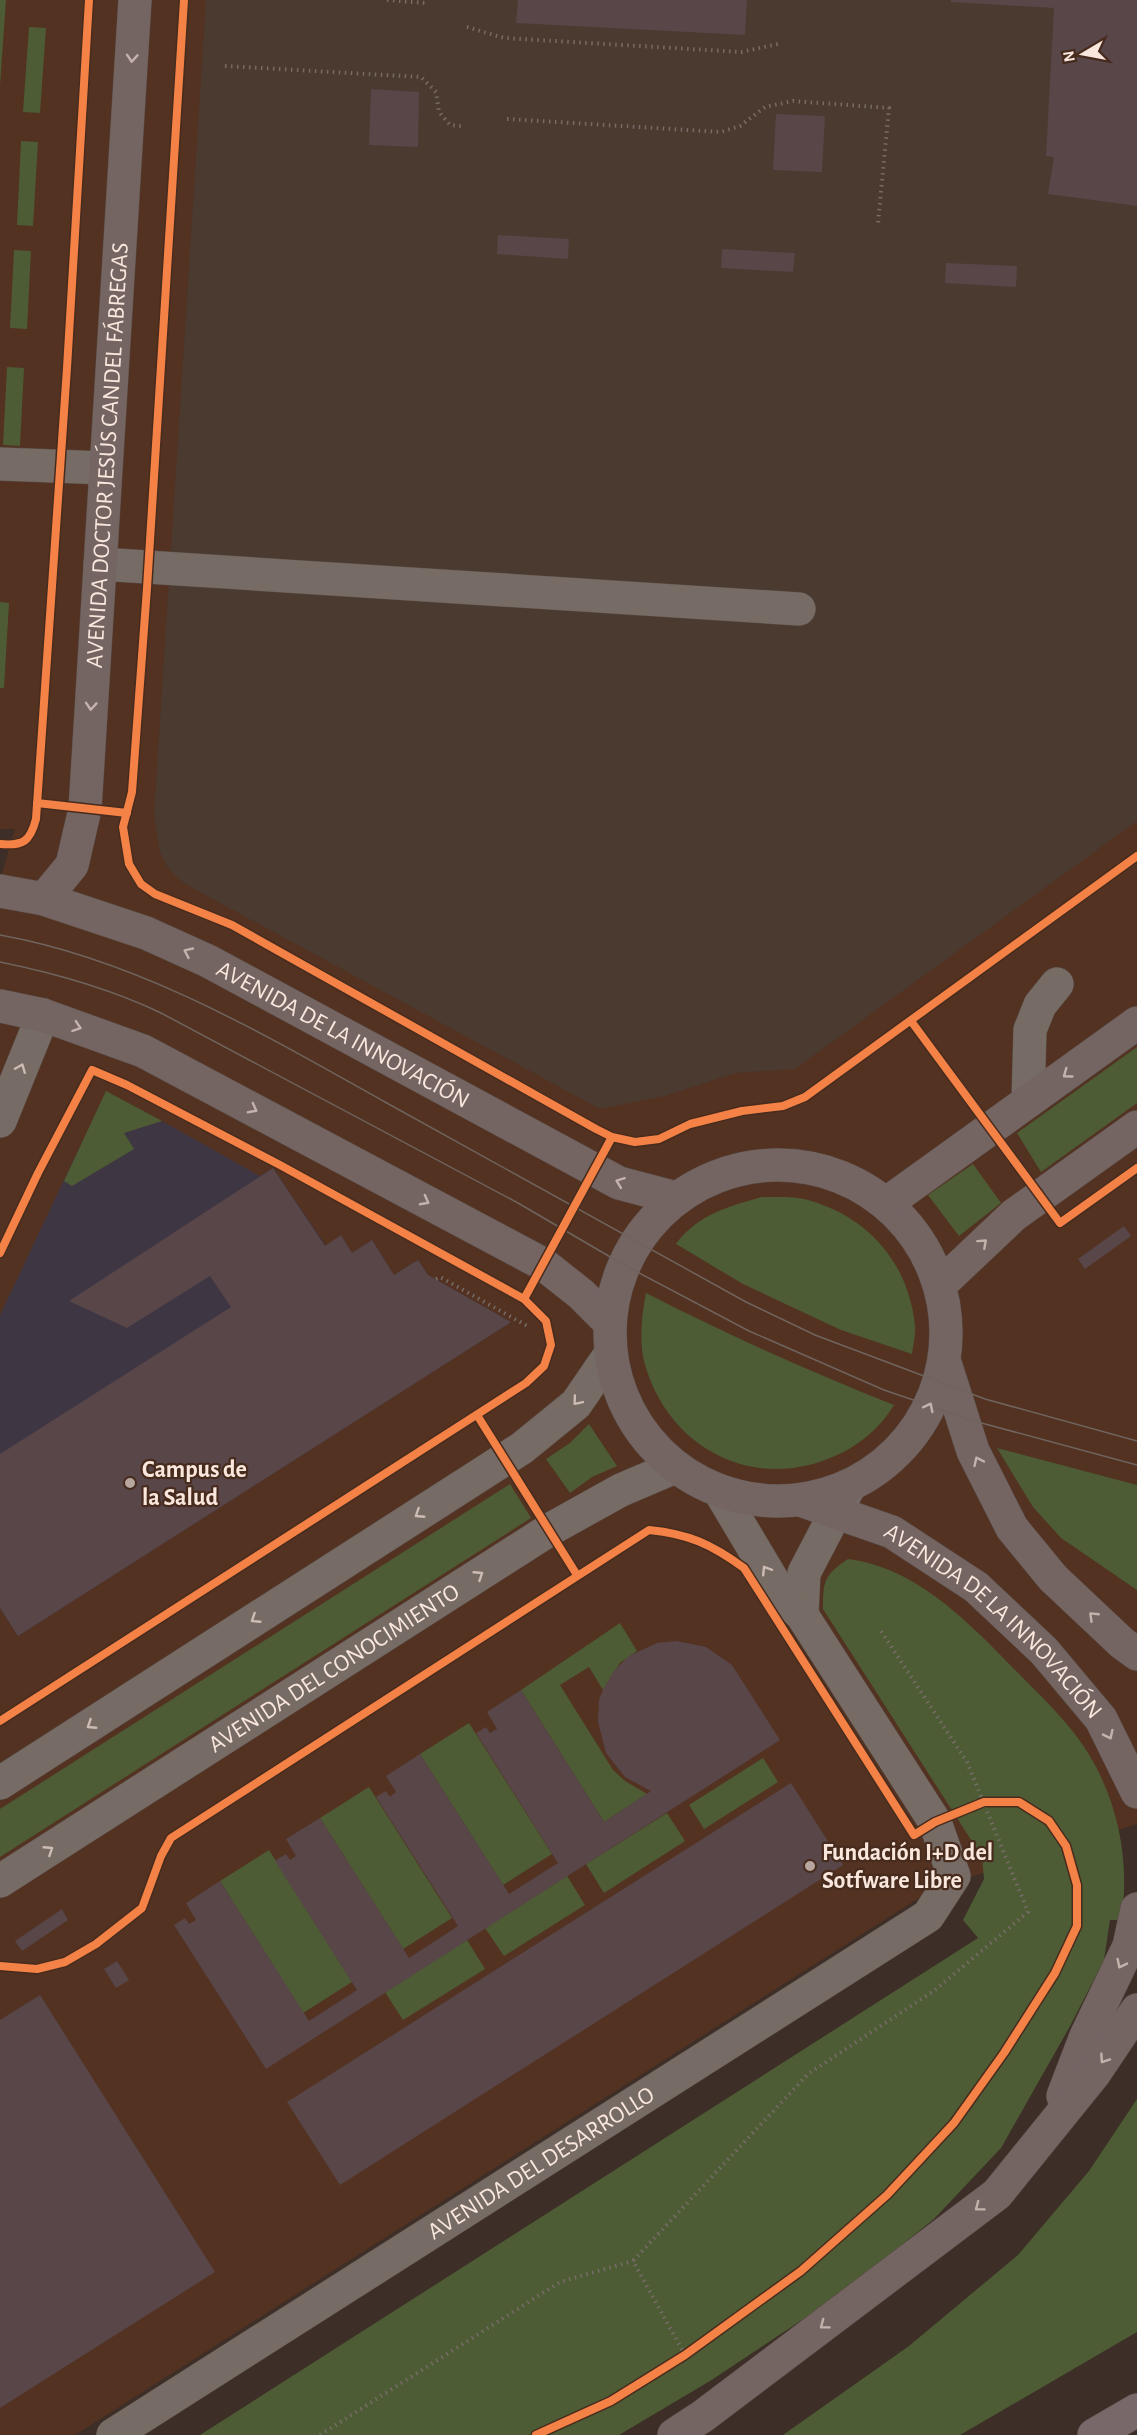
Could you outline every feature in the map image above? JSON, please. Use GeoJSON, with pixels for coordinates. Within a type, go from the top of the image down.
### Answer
{"type":"FeatureCollection","features":[{"type":"Feature","properties":{"kind":"highway"},"geometry":{"type":"LineString","coordinates":[[1094,2435],[1137,2410]]}},
{"type":"Feature","properties":{"kind":"main road","name":"AVENIDA DOCTOR JESÚS CANDEL FÁBREGAS"},"geometry":{"type":"LineString","coordinates":[[44,899],[72,865],[83,823],[135,0]]}},
{"type":"Feature","properties":{"kind":"main road","name":"AVENIDA DE LA INNOVACIÓN"},"geometry":{"type":"LineString","coordinates":[[0,891],[44,899],[146,933],[208,961],[619,1183],[676,1198]]}},
{"type":"Feature","properties":{"kind":"main road"},"geometry":{"type":"LineString","coordinates":[[0,1006],[43,1015],[143,1051],[543,1264],[581,1294],[610,1338]]}},
{"type":"Feature","properties":{"kind":"main road"},"geometry":{"type":"LineString","coordinates":[[887,1203],[1137,1023]]}},
{"type":"Feature","properties":{"kind":"main road"},"geometry":{"type":"LineString","coordinates":[[941,1284],[1014,1215],[1137,1127]]}},
{"type":"Feature","properties":{"kind":"main road"},"geometry":{"type":"LineString","coordinates":[[610,1338],[614,1294],[636,1240],[651,1221],[676,1198],[707,1179],[742,1167],[795,1164],[842,1175],[887,1203],[915,1233],[941,1284],[947,1316],[945,1363],[931,1406],[908,1442],[842,1499]]}},
{"type":"Feature","properties":{"kind":"main road","name":"AVENIDA DE LA INNOVACIÓN"},"geometry":{"type":"LineString","coordinates":[[610,1338],[618,1387],[629,1412],[649,1442],[675,1467],[720,1492],[765,1502],[842,1499],[976,1587],[1044,1651],[1101,1719],[1137,1792]]}},
{"type":"Feature","properties":{"kind":"main road"},"geometry":{"type":"LineString","coordinates":[[945,1363],[973,1450],[1012,1528],[1053,1578],[1132,1648]]}},
{"type":"Feature","properties":{"kind":"main road"},"geometry":{"type":"LineString","coordinates":[[1052,2125],[1086,2036],[1130,1946],[1137,1909]]}},
{"type":"Feature","properties":{"kind":"main road"},"geometry":{"type":"LineString","coordinates":[[674,2435],[703,2416],[997,2194],[1094,2074],[1137,2010]]}},
{"type":"Feature","properties":{"kind":"street"},"geometry":{"type":"LineString","coordinates":[[0,464],[105,468]]}},
{"type":"Feature","properties":{"kind":"street"},"geometry":{"type":"LineString","coordinates":[[100,564],[799,609]]}},
{"type":"Feature","properties":{"kind":"street"},"geometry":{"type":"LineString","coordinates":[[1028,1101],[1029,1030],[1040,1005],[1057,984]]}},
{"type":"Feature","properties":{"kind":"street"},"geometry":{"type":"LineString","coordinates":[[0,1121],[43,1015]]}},
{"type":"Feature","properties":{"kind":"street"},"geometry":{"type":"LineString","coordinates":[[0,1783],[522,1448],[576,1404],[610,1338]]}},
{"type":"Feature","properties":{"kind":"street","name":"AVENIDA DEL CONOCIMIENTO"},"geometry":{"type":"LineString","coordinates":[[0,1881],[549,1530],[621,1490],[675,1467]]}},
{"type":"Feature","properties":{"kind":"street"},"geometry":{"type":"LineString","coordinates":[[720,1492],[782,1596],[802,1615],[934,1822]]}},
{"type":"Feature","properties":{"kind":"street"},"geometry":{"type":"LineString","coordinates":[[802,1615],[804,1573],[842,1499]]}},
{"type":"Feature","properties":{"kind":"street","name":"AVENIDA DEL DESARROLLO"},"geometry":{"type":"LineString","coordinates":[[113,2435],[928,1916],[954,1876],[934,1822]]}},
{"type":"Feature","properties":{"kind":"path"},"geometry":{"type":"LineString","coordinates":[[387,0],[426,3]]}},
{"type":"Feature","properties":{"kind":"path"},"geometry":{"type":"LineString","coordinates":[[467,27],[504,38],[741,52],[778,44]]}},
{"type":"Feature","properties":{"kind":"path"},"geometry":{"type":"LineString","coordinates":[[225,66],[421,77],[436,92],[439,112],[444,119],[450,125],[462,126]]}},
{"type":"Feature","properties":{"kind":"path"},"geometry":{"type":"LineString","coordinates":[[507,119],[721,132],[741,126],[765,107],[793,101],[889,108],[878,223]]}},
{"type":"Feature","properties":{"kind":"path"},"geometry":{"type":"LineString","coordinates":[[436,1279],[440,1277],[529,1327]]}},
{"type":"Feature","properties":{"kind":"path"},"geometry":{"type":"LineString","coordinates":[[934,1822],[984,1802],[996,1802]]}},
{"type":"Feature","properties":{"kind":"path"},"geometry":{"type":"LineString","coordinates":[[320,2435],[560,2282],[633,2261]]}},
{"type":"Feature","properties":{"kind":"path"},"geometry":{"type":"LineString","coordinates":[[676,2361],[695,2348]]}},
{"type":"Feature","properties":{"kind":"shaded area"},"geometry":{"type":"Polygon","coordinates":[[[0,0],[1137,0],[1137,1824],[933,1889],[75,2435],[0,2435],[0,880],[15,829],[0,829],[0,0]]]}},
{"type":"Feature","properties":{"kind":"shaded area"},"geometry":{"type":"Polygon","coordinates":[[[206,0],[1137,0],[1137,821],[795,1069],[736,1073],[665,1096],[600,1109],[176,877],[166,865],[160,852],[154,815],[206,0]]]}},
{"type":"Feature","properties":{"kind":"shaded area","name":"Campus de la Salud"},"geometry":{"type":"Polygon","coordinates":[[[162,1121],[260,1176],[273,1168],[326,1246],[341,1235],[352,1253],[372,1240],[394,1275],[418,1260],[428,1275],[511,1322],[18,1636],[0,1608],[0,1315],[83,1140],[123,1133],[162,1121]]]}},
{"type":"Feature","properties":{"kind":"green space"},"geometry":{"type":"Polygon","coordinates":[[[0,0],[6,0],[0,85],[0,0]]]}},
{"type":"Feature","properties":{"kind":"green space"},"geometry":{"type":"Polygon","coordinates":[[[29,27],[46,28],[40,113],[23,112],[29,27]]]}},
{"type":"Feature","properties":{"kind":"green space"},"geometry":{"type":"Polygon","coordinates":[[[21,141],[38,142],[33,226],[17,225],[21,141]]]}},
{"type":"Feature","properties":{"kind":"green space"},"geometry":{"type":"Polygon","coordinates":[[[14,250],[31,251],[27,329],[10,328],[14,250]]]}},
{"type":"Feature","properties":{"kind":"green space"},"geometry":{"type":"Polygon","coordinates":[[[7,367],[24,368],[20,446],[3,445],[7,367]]]}},
{"type":"Feature","properties":{"kind":"green space"},"geometry":{"type":"Polygon","coordinates":[[[0,602],[9,603],[4,688],[0,688],[0,602]]]}},
{"type":"Feature","properties":{"kind":"green space"},"geometry":{"type":"Polygon","coordinates":[[[1137,1047],[1137,1103],[1041,1172],[1017,1133],[1137,1047]]]}},
{"type":"Feature","properties":{"kind":"green space"},"geometry":{"type":"Polygon","coordinates":[[[106,1091],[162,1121],[124,1133],[134,1149],[72,1186],[64,1181],[106,1091]]]}},
{"type":"Feature","properties":{"kind":"green space"},"geometry":{"type":"Polygon","coordinates":[[[973,1164],[1001,1203],[959,1236],[928,1195],[973,1164]]]}},
{"type":"Feature","properties":{"kind":"green space"},"geometry":{"type":"Polygon","coordinates":[[[762,1197],[797,1198],[830,1208],[850,1218],[882,1246],[895,1263],[911,1303],[915,1329],[912,1354],[841,1330],[743,1284],[676,1244],[684,1234],[714,1213],[762,1197]]]}},
{"type":"Feature","properties":{"kind":"green space"},"geometry":{"type":"Polygon","coordinates":[[[646,1293],[768,1352],[894,1405],[876,1428],[854,1446],[806,1466],[775,1469],[746,1465],[718,1455],[693,1439],[672,1418],[655,1392],[644,1361],[641,1336],[646,1293]]]}},
{"type":"Feature","properties":{"kind":"green space"},"geometry":{"type":"Polygon","coordinates":[[[589,1424],[617,1466],[592,1477],[570,1493],[546,1459],[570,1443],[589,1424]]]}},
{"type":"Feature","properties":{"kind":"green space"},"geometry":{"type":"Polygon","coordinates":[[[997,1448],[1137,1485],[1137,1590],[1061,1538],[1033,1507],[997,1448]]]}},
{"type":"Feature","properties":{"kind":"green space"},"geometry":{"type":"Polygon","coordinates":[[[510,1484],[531,1518],[0,1857],[0,1809],[510,1484]]]}},
{"type":"Feature","properties":{"kind":"green space"},"geometry":{"type":"Polygon","coordinates":[[[848,1559],[899,1574],[922,1587],[985,1639],[1052,1708],[1080,1741],[1104,1783],[1117,1821],[1124,1881],[1121,1920],[1110,1920],[1104,1960],[1069,2028],[1001,2148],[934,2219],[838,2296],[710,2381],[619,2435],[200,2435],[978,1938],[963,1920],[984,1879],[982,1857],[823,1609],[826,1580],[848,1559]]]}},
{"type":"Feature","properties":{"kind":"green space"},"geometry":{"type":"Polygon","coordinates":[[[620,1623],[637,1651],[620,1663],[603,1690],[589,1667],[560,1685],[613,1770],[625,1781],[647,1794],[604,1822],[521,1690],[620,1623]]]}},
{"type":"Feature","properties":{"kind":"green space"},"geometry":{"type":"Polygon","coordinates":[[[469,1723],[552,1854],[503,1885],[420,1754],[469,1723]]]}},
{"type":"Feature","properties":{"kind":"green space"},"geometry":{"type":"Polygon","coordinates":[[[763,1758],[778,1782],[704,1829],[689,1805],[763,1758]]]}},
{"type":"Feature","properties":{"kind":"green space"},"geometry":{"type":"Polygon","coordinates":[[[369,1787],[452,1918],[403,1949],[320,1818],[369,1787]]]}},
{"type":"Feature","properties":{"kind":"green space"},"geometry":{"type":"Polygon","coordinates":[[[667,1813],[685,1841],[604,1893],[586,1864],[667,1813]]]}},
{"type":"Feature","properties":{"kind":"green space"},"geometry":{"type":"Polygon","coordinates":[[[269,1850],[352,1982],[303,2013],[220,1881],[269,1850]]]}},
{"type":"Feature","properties":{"kind":"green space"},"geometry":{"type":"Polygon","coordinates":[[[567,1876],[585,1905],[504,1956],[485,1928],[567,1876]]]}},
{"type":"Feature","properties":{"kind":"green space"},"geometry":{"type":"Polygon","coordinates":[[[467,1940],[485,1969],[403,2020],[385,1992],[467,1940]]]}},
{"type":"Feature","properties":{"kind":"green space"},"geometry":{"type":"Polygon","coordinates":[[[1137,2099],[1137,2332],[960,2435],[783,2435],[909,2346],[1018,2255],[1089,2171],[1137,2099]]]}},
{"type":"Feature","properties":{"kind":"building"},"geometry":{"type":"Polygon","coordinates":[[[518,0],[747,0],[745,35],[516,23],[518,0]]]}},
{"type":"Feature","properties":{"kind":"building"},"geometry":{"type":"Polygon","coordinates":[[[951,0],[1137,0],[1137,206],[1048,194],[1054,157],[1046,156],[1054,8],[951,2],[951,0]]]}},
{"type":"Feature","properties":{"kind":"building"},"geometry":{"type":"Polygon","coordinates":[[[371,89],[419,92],[418,147],[369,145],[371,89]]]}},
{"type":"Feature","properties":{"kind":"building"},"geometry":{"type":"Polygon","coordinates":[[[776,114],[825,116],[822,172],[773,170],[776,114]]]}},
{"type":"Feature","properties":{"kind":"building"},"geometry":{"type":"Polygon","coordinates":[[[498,235],[569,239],[568,259],[497,254],[498,235]]]}},
{"type":"Feature","properties":{"kind":"building"},"geometry":{"type":"Polygon","coordinates":[[[722,249],[795,253],[793,272],[721,268],[722,249]]]}},
{"type":"Feature","properties":{"kind":"building"},"geometry":{"type":"Polygon","coordinates":[[[946,263],[1017,266],[1016,287],[945,283],[946,263]]]}},
{"type":"Feature","properties":{"kind":"building","name":"Campus de la Salud"},"geometry":{"type":"Polygon","coordinates":[[[273,1168],[325,1246],[341,1235],[352,1253],[372,1240],[394,1275],[418,1260],[428,1275],[511,1322],[18,1636],[0,1608],[0,1454],[231,1307],[210,1276],[127,1328],[69,1301],[273,1168]]]}},
{"type":"Feature","properties":{"kind":"building"},"geometry":{"type":"Polygon","coordinates":[[[1124,1226],[1131,1236],[1085,1269],[1078,1259],[1124,1226]]]}},
{"type":"Feature","properties":{"kind":"building"},"geometry":{"type":"Polygon","coordinates":[[[677,1641],[706,1647],[732,1665],[780,1740],[266,2069],[174,1925],[185,1918],[189,1924],[196,1920],[186,1903],[220,1881],[309,2021],[357,1990],[275,1861],[286,1854],[290,1860],[296,1856],[286,1839],[320,1818],[409,1958],[458,1926],[376,1797],[386,1791],[390,1797],[396,1792],[386,1776],[420,1754],[509,1894],[558,1863],[476,1733],[486,1727],[490,1733],[497,1729],[487,1712],[521,1690],[604,1822],[651,1791],[625,1777],[606,1753],[598,1722],[599,1700],[603,1690],[614,1671],[629,1656],[657,1643],[677,1641]]]}},
{"type":"Feature","properties":{"kind":"building"},"geometry":{"type":"Polygon","coordinates":[[[791,1783],[843,1865],[340,2185],[287,2102],[791,1783]]]}},
{"type":"Feature","properties":{"kind":"building"},"geometry":{"type":"Polygon","coordinates":[[[62,1909],[68,1920],[22,1951],[15,1941],[62,1909]]]}},
{"type":"Feature","properties":{"kind":"building"},"geometry":{"type":"Polygon","coordinates":[[[117,1961],[129,1980],[116,1988],[104,1969],[117,1961]]]}},
{"type":"Feature","properties":{"kind":"building"},"geometry":{"type":"Polygon","coordinates":[[[40,1995],[215,2272],[0,2408],[0,2020],[40,1995]]]}},
{"type":"Feature","properties":{"kind":"tram line"},"geometry":{"type":"LineString","coordinates":[[0,935],[102,962],[199,1002],[293,1051],[746,1302],[815,1335],[985,1399],[1137,1441]]}},
{"type":"Feature","properties":{"kind":"tram line"},"geometry":{"type":"LineString","coordinates":[[0,962],[82,983],[122,996],[161,1013],[518,1203],[624,1265],[749,1331],[884,1390],[963,1418],[1137,1465]]}},
{"type":"Feature","properties":{"kind":"cycle path"},"geometry":{"type":"LineString","coordinates":[[0,844],[24,841],[31,833],[36,819],[67,368],[89,0]]}},
{"type":"Feature","properties":{"kind":"cycle path"},"geometry":{"type":"LineString","coordinates":[[184,0],[132,792],[123,827],[129,864],[141,884],[155,894],[232,925],[596,1129],[612,1137],[635,1142],[659,1139],[690,1124],[742,1111],[783,1106],[805,1097],[1137,856]]}},
{"type":"Feature","properties":{"kind":"cycle path"},"geometry":{"type":"LineString","coordinates":[[37,803],[127,813]]}},
{"type":"Feature","properties":{"kind":"cycle path"},"geometry":{"type":"LineString","coordinates":[[911,1021],[1060,1223],[1137,1168]]}},
{"type":"Feature","properties":{"kind":"cycle path"},"geometry":{"type":"LineString","coordinates":[[0,1253],[38,1173],[92,1070],[127,1085],[280,1165],[524,1299],[546,1321],[551,1345],[544,1366],[526,1383],[0,1721]]}},
{"type":"Feature","properties":{"kind":"cycle path"},"geometry":{"type":"LineString","coordinates":[[524,1299],[612,1137]]}},
{"type":"Feature","properties":{"kind":"cycle path"},"geometry":{"type":"LineString","coordinates":[[477,1415],[577,1575]]}},
{"type":"Feature","properties":{"kind":"cycle path"},"geometry":{"type":"LineString","coordinates":[[0,1966],[37,1969],[65,1962],[96,1944],[142,1908],[161,1856],[171,1838],[649,1530],[688,1537],[721,1552],[744,1568],[914,1835],[935,1822],[984,1802],[1019,1802],[1049,1821],[1066,1846],[1077,1885],[1077,1926],[1055,1973],[1004,2053],[954,2123],[887,2195],[801,2271],[685,2355],[611,2401],[536,2435]]}},
{"type":"Feature","properties":{"kind":"place","name":"Campus de la Salud"},"geometry":{"type":"Point","coordinates":[130,1483]}},
{"type":"Feature","properties":{"kind":"place","name":"Fundación I+D del Sotfware Libre"},"geometry":{"type":"Point","coordinates":[810,1866]}}]}
